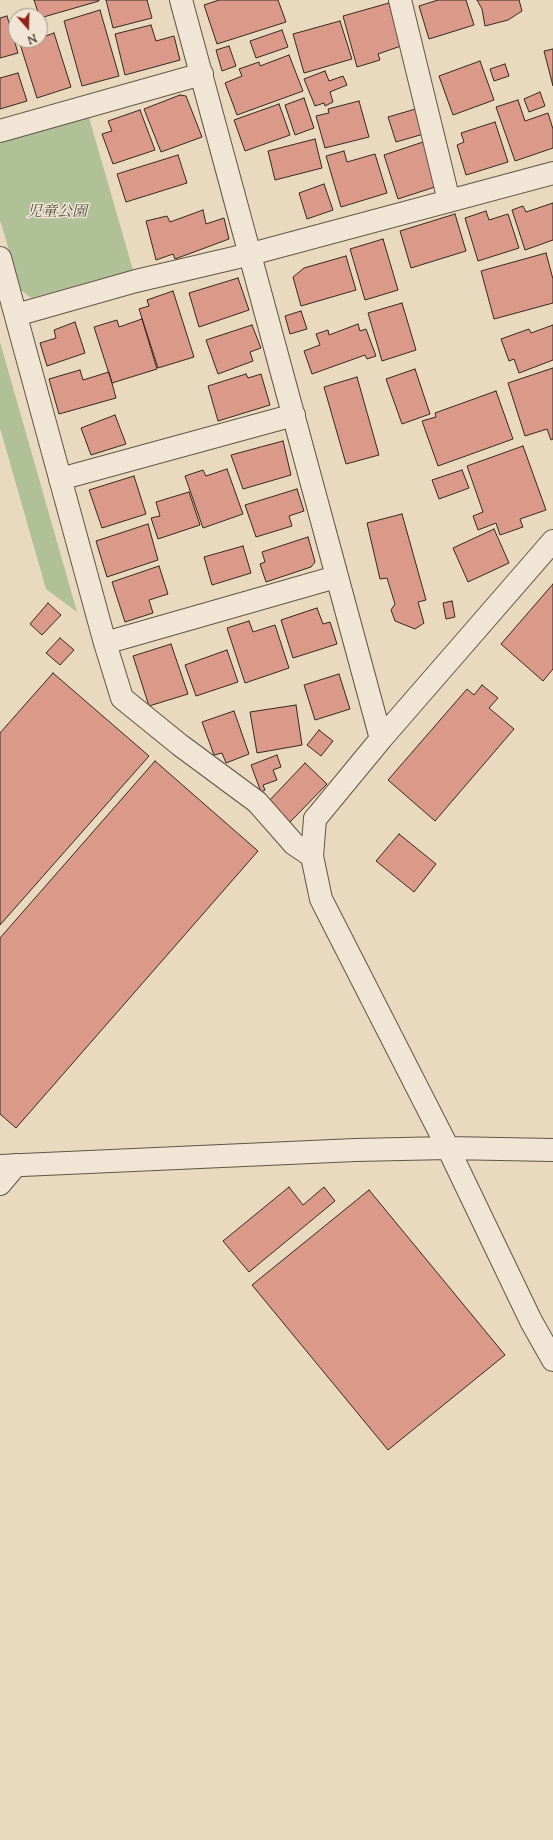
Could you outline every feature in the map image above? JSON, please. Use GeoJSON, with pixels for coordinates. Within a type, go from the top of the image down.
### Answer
{"type":"FeatureCollection","features":[{"type":"Feature","properties":{"kind":"street"},"geometry":{"type":"LineString","coordinates":[[181,0],[251,254],[336,578],[381,739]]}},
{"type":"Feature","properties":{"kind":"street"},"geometry":{"type":"LineString","coordinates":[[400,0],[450,201]]}},
{"type":"Feature","properties":{"kind":"street"},"geometry":{"type":"LineString","coordinates":[[0,132],[202,74]]}},
{"type":"Feature","properties":{"kind":"street"},"geometry":{"type":"LineString","coordinates":[[16,315],[136,281],[251,254],[553,173]]}},
{"type":"Feature","properties":{"kind":"street"},"geometry":{"type":"LineString","coordinates":[[0,258],[105,643],[122,698],[180,746],[257,802],[294,844],[312,856]]}},
{"type":"Feature","properties":{"kind":"street"},"geometry":{"type":"LineString","coordinates":[[60,479],[294,415]]}},
{"type":"Feature","properties":{"kind":"street"},"geometry":{"type":"LineString","coordinates":[[553,541],[381,739],[315,819],[312,856],[321,899],[448,1148],[531,1321],[553,1360]]}},
{"type":"Feature","properties":{"kind":"street"},"geometry":{"type":"LineString","coordinates":[[105,643],[336,578]]}},
{"type":"Feature","properties":{"kind":"street"},"geometry":{"type":"LineString","coordinates":[[0,1184],[8,1166],[347,1150],[448,1148],[553,1150]]}},
{"type":"Feature","properties":{"kind":"green space","name":"児童公園"},"geometry":{"type":"Polygon","coordinates":[[[88,114],[133,270],[31,298],[21,290],[0,220],[0,142],[88,114]]]}},
{"type":"Feature","properties":{"kind":"green space"},"geometry":{"type":"Polygon","coordinates":[[[0,342],[77,612],[46,589],[0,428],[0,342]]]}},
{"type":"Feature","properties":{"kind":"building"},"geometry":{"type":"Polygon","coordinates":[[[34,0],[99,0],[48,16],[48,8],[37,8],[34,0]]]}},
{"type":"Feature","properties":{"kind":"building"},"geometry":{"type":"Polygon","coordinates":[[[106,0],[147,0],[152,18],[113,28],[106,0]]]}},
{"type":"Feature","properties":{"kind":"building"},"geometry":{"type":"Polygon","coordinates":[[[219,0],[278,0],[286,22],[217,44],[204,5],[219,0]]]}},
{"type":"Feature","properties":{"kind":"building"},"geometry":{"type":"Polygon","coordinates":[[[438,0],[466,0],[474,25],[429,39],[419,6],[438,0]]]}},
{"type":"Feature","properties":{"kind":"building"},"geometry":{"type":"Polygon","coordinates":[[[477,0],[519,0],[522,11],[508,20],[485,26],[482,9],[477,0]]]}},
{"type":"Feature","properties":{"kind":"building"},"geometry":{"type":"Polygon","coordinates":[[[389,3],[401,46],[378,54],[380,60],[357,67],[343,16],[389,3]]]}},
{"type":"Feature","properties":{"kind":"building"},"geometry":{"type":"Polygon","coordinates":[[[100,10],[119,76],[82,86],[64,21],[100,10]]]}},
{"type":"Feature","properties":{"kind":"building"},"geometry":{"type":"Polygon","coordinates":[[[7,16],[8,48],[17,48],[18,53],[0,58],[0,18],[7,16]]]}},
{"type":"Feature","properties":{"kind":"building"},"geometry":{"type":"Polygon","coordinates":[[[340,21],[352,59],[304,73],[293,34],[340,21]]]}},
{"type":"Feature","properties":{"kind":"building"},"geometry":{"type":"Polygon","coordinates":[[[151,25],[156,41],[174,36],[180,60],[125,75],[115,34],[151,25]]]}},
{"type":"Feature","properties":{"kind":"building"},"geometry":{"type":"Polygon","coordinates":[[[282,30],[288,47],[256,58],[250,41],[282,30]]]}},
{"type":"Feature","properties":{"kind":"building"},"geometry":{"type":"Polygon","coordinates":[[[54,33],[71,87],[37,98],[21,48],[48,48],[48,35],[54,33]]]}},
{"type":"Feature","properties":{"kind":"building"},"geometry":{"type":"Polygon","coordinates":[[[229,46],[236,66],[222,71],[216,50],[229,46]]]}},
{"type":"Feature","properties":{"kind":"building"},"geometry":{"type":"Polygon","coordinates":[[[553,49],[553,86],[544,51],[553,49]]]}},
{"type":"Feature","properties":{"kind":"building"},"geometry":{"type":"Polygon","coordinates":[[[289,55],[303,91],[237,115],[225,83],[242,76],[239,69],[259,62],[260,66],[289,55]]]}},
{"type":"Feature","properties":{"kind":"building"},"geometry":{"type":"Polygon","coordinates":[[[480,61],[494,100],[453,115],[439,76],[480,61]]]}},
{"type":"Feature","properties":{"kind":"building"},"geometry":{"type":"Polygon","coordinates":[[[505,64],[509,76],[494,81],[490,69],[505,64]]]}},
{"type":"Feature","properties":{"kind":"building"},"geometry":{"type":"Polygon","coordinates":[[[325,71],[329,81],[343,76],[347,85],[330,92],[333,102],[325,106],[324,103],[315,106],[304,79],[325,71]]]}},
{"type":"Feature","properties":{"kind":"building"},"geometry":{"type":"Polygon","coordinates":[[[18,73],[27,101],[0,109],[0,78],[18,73]]]}},
{"type":"Feature","properties":{"kind":"building"},"geometry":{"type":"Polygon","coordinates":[[[540,92],[545,106],[529,112],[524,99],[540,92]]]}},
{"type":"Feature","properties":{"kind":"building"},"geometry":{"type":"Polygon","coordinates":[[[180,95],[186,96],[202,137],[161,152],[144,109],[180,95]]]}},
{"type":"Feature","properties":{"kind":"building"},"geometry":{"type":"Polygon","coordinates":[[[304,98],[314,128],[295,135],[285,105],[304,98]]]}},
{"type":"Feature","properties":{"kind":"building"},"geometry":{"type":"Polygon","coordinates":[[[518,100],[525,121],[548,113],[553,129],[553,148],[515,161],[496,107],[518,100]]]}},
{"type":"Feature","properties":{"kind":"building"},"geometry":{"type":"Polygon","coordinates":[[[359,101],[369,137],[325,148],[316,116],[329,113],[328,109],[359,101]]]}},
{"type":"Feature","properties":{"kind":"building"},"geometry":{"type":"Polygon","coordinates":[[[279,104],[290,135],[245,151],[234,120],[279,104]]]}},
{"type":"Feature","properties":{"kind":"building"},"geometry":{"type":"Polygon","coordinates":[[[419,108],[427,133],[396,142],[388,117],[419,108]]]}},
{"type":"Feature","properties":{"kind":"building"},"geometry":{"type":"Polygon","coordinates":[[[140,110],[155,150],[113,164],[102,134],[112,131],[108,121],[140,110]]]}},
{"type":"Feature","properties":{"kind":"building"},"geometry":{"type":"Polygon","coordinates":[[[495,122],[508,162],[466,175],[457,145],[464,142],[461,133],[495,122]]]}},
{"type":"Feature","properties":{"kind":"building"},"geometry":{"type":"Polygon","coordinates":[[[315,139],[322,168],[275,180],[268,151],[315,139]]]}},
{"type":"Feature","properties":{"kind":"building"},"geometry":{"type":"Polygon","coordinates":[[[426,141],[441,185],[398,199],[384,155],[426,141]]]}},
{"type":"Feature","properties":{"kind":"building"},"geometry":{"type":"Polygon","coordinates":[[[344,151],[347,162],[375,154],[387,193],[341,207],[326,156],[344,151]]]}},
{"type":"Feature","properties":{"kind":"building"},"geometry":{"type":"Polygon","coordinates":[[[178,155],[187,183],[126,202],[117,174],[178,155]]]}},
{"type":"Feature","properties":{"kind":"building"},"geometry":{"type":"Polygon","coordinates":[[[324,184],[333,210],[307,219],[299,193],[324,184]]]}},
{"type":"Feature","properties":{"kind":"building"},"geometry":{"type":"Polygon","coordinates":[[[553,203],[553,240],[525,250],[512,210],[523,206],[526,212],[553,203]]]}},
{"type":"Feature","properties":{"kind":"building"},"geometry":{"type":"Polygon","coordinates":[[[203,210],[206,224],[224,218],[229,239],[175,259],[173,254],[156,260],[146,221],[167,216],[170,222],[203,210]]]}},
{"type":"Feature","properties":{"kind":"building"},"geometry":{"type":"Polygon","coordinates":[[[486,211],[489,220],[508,214],[519,248],[478,261],[465,218],[486,211]]]}},
{"type":"Feature","properties":{"kind":"building"},"geometry":{"type":"Polygon","coordinates":[[[455,214],[466,251],[411,268],[400,231],[455,214]]]}},
{"type":"Feature","properties":{"kind":"building"},"geometry":{"type":"Polygon","coordinates":[[[383,239],[398,290],[365,300],[350,249],[383,239]]]}},
{"type":"Feature","properties":{"kind":"building"},"geometry":{"type":"Polygon","coordinates":[[[546,253],[553,279],[553,303],[494,319],[481,271],[546,253]]]}},
{"type":"Feature","properties":{"kind":"building"},"geometry":{"type":"Polygon","coordinates":[[[346,256],[356,290],[301,306],[293,277],[304,268],[346,256]]]}},
{"type":"Feature","properties":{"kind":"building"},"geometry":{"type":"Polygon","coordinates":[[[238,278],[249,310],[199,327],[189,293],[238,278]]]}},
{"type":"Feature","properties":{"kind":"building"},"geometry":{"type":"Polygon","coordinates":[[[173,291],[194,357],[158,368],[139,309],[149,306],[147,300],[173,291]]]}},
{"type":"Feature","properties":{"kind":"building"},"geometry":{"type":"Polygon","coordinates":[[[402,303],[416,350],[382,361],[368,313],[402,303]]]}},
{"type":"Feature","properties":{"kind":"building"},"geometry":{"type":"Polygon","coordinates":[[[301,311],[307,329],[290,334],[285,316],[301,311]]]}},
{"type":"Feature","properties":{"kind":"building"},"geometry":{"type":"Polygon","coordinates":[[[142,319],[157,369],[112,383],[94,327],[117,320],[119,327],[142,319]]]}},
{"type":"Feature","properties":{"kind":"building"},"geometry":{"type":"Polygon","coordinates":[[[75,322],[85,353],[47,366],[40,343],[56,338],[54,330],[75,322]]]}},
{"type":"Feature","properties":{"kind":"building"},"geometry":{"type":"Polygon","coordinates":[[[358,324],[360,331],[366,329],[376,356],[367,359],[365,355],[312,374],[304,351],[320,345],[316,334],[328,330],[329,335],[358,324]]]}},
{"type":"Feature","properties":{"kind":"building"},"geometry":{"type":"Polygon","coordinates":[[[252,325],[261,348],[250,352],[253,361],[218,374],[206,340],[252,325]]]}},
{"type":"Feature","properties":{"kind":"building"},"geometry":{"type":"Polygon","coordinates":[[[553,325],[553,360],[519,373],[514,359],[509,361],[501,339],[529,329],[531,333],[553,325]]]}},
{"type":"Feature","properties":{"kind":"building"},"geometry":{"type":"Polygon","coordinates":[[[553,368],[553,439],[551,440],[547,429],[525,436],[508,383],[553,368]]]}},
{"type":"Feature","properties":{"kind":"building"},"geometry":{"type":"Polygon","coordinates":[[[415,369],[430,414],[402,424],[386,379],[415,369]]]}},
{"type":"Feature","properties":{"kind":"building"},"geometry":{"type":"Polygon","coordinates":[[[80,370],[83,380],[109,372],[116,398],[59,414],[49,379],[80,370]]]}},
{"type":"Feature","properties":{"kind":"building"},"geometry":{"type":"Polygon","coordinates":[[[246,374],[248,378],[261,374],[270,405],[218,421],[208,386],[246,374]]]}},
{"type":"Feature","properties":{"kind":"building"},"geometry":{"type":"Polygon","coordinates":[[[357,377],[379,455],[346,464],[324,387],[357,377]]]}},
{"type":"Feature","properties":{"kind":"building"},"geometry":{"type":"Polygon","coordinates":[[[496,391],[513,439],[438,466],[422,421],[436,417],[435,413],[496,391]]]}},
{"type":"Feature","properties":{"kind":"building"},"geometry":{"type":"Polygon","coordinates":[[[115,415],[126,444],[91,455],[81,428],[115,415]]]}},
{"type":"Feature","properties":{"kind":"building"},"geometry":{"type":"Polygon","coordinates":[[[283,441],[291,475],[243,489],[231,455],[283,441]]]}},
{"type":"Feature","properties":{"kind":"building"},"geometry":{"type":"Polygon","coordinates":[[[523,446],[546,510],[520,519],[523,527],[500,535],[496,523],[478,530],[473,516],[483,512],[467,466],[523,446]]]}},
{"type":"Feature","properties":{"kind":"building"},"geometry":{"type":"Polygon","coordinates":[[[227,469],[243,514],[203,528],[185,476],[203,470],[206,476],[227,469]]]}},
{"type":"Feature","properties":{"kind":"building"},"geometry":{"type":"Polygon","coordinates":[[[462,470],[469,488],[439,499],[432,480],[462,470]]]}},
{"type":"Feature","properties":{"kind":"building"},"geometry":{"type":"Polygon","coordinates":[[[134,476],[146,514],[102,528],[89,490],[134,476]]]}},
{"type":"Feature","properties":{"kind":"building"},"geometry":{"type":"Polygon","coordinates":[[[297,489],[304,511],[289,516],[292,526],[256,537],[245,505],[297,489]]]}},
{"type":"Feature","properties":{"kind":"building"},"geometry":{"type":"Polygon","coordinates":[[[189,492],[200,525],[158,539],[151,518],[160,516],[156,502],[189,492]]]}},
{"type":"Feature","properties":{"kind":"building"},"geometry":{"type":"Polygon","coordinates":[[[402,514],[426,600],[418,602],[424,623],[415,629],[395,621],[391,610],[395,604],[387,578],[380,579],[367,523],[402,514]]]}},
{"type":"Feature","properties":{"kind":"building"},"geometry":{"type":"Polygon","coordinates":[[[148,524],[158,560],[107,577],[96,541],[148,524]]]}},
{"type":"Feature","properties":{"kind":"building"},"geometry":{"type":"Polygon","coordinates":[[[494,529],[509,563],[468,582],[453,548],[494,529]]]}},
{"type":"Feature","properties":{"kind":"building"},"geometry":{"type":"Polygon","coordinates":[[[308,537],[315,562],[311,567],[266,582],[260,564],[265,562],[262,552],[308,537]]]}},
{"type":"Feature","properties":{"kind":"building"},"geometry":{"type":"Polygon","coordinates":[[[243,546],[251,573],[212,585],[204,557],[243,546]]]}},
{"type":"Feature","properties":{"kind":"building"},"geometry":{"type":"Polygon","coordinates":[[[159,566],[168,594],[149,600],[153,613],[125,622],[112,582],[159,566]]]}},
{"type":"Feature","properties":{"kind":"building"},"geometry":{"type":"Polygon","coordinates":[[[553,584],[553,669],[543,681],[501,644],[553,584]]]}},
{"type":"Feature","properties":{"kind":"building"},"geometry":{"type":"Polygon","coordinates":[[[452,601],[455,617],[446,619],[443,603],[452,601]]]}},
{"type":"Feature","properties":{"kind":"building"},"geometry":{"type":"Polygon","coordinates":[[[48,603],[61,615],[42,635],[30,624],[48,603]]]}},
{"type":"Feature","properties":{"kind":"building"},"geometry":{"type":"Polygon","coordinates":[[[317,608],[323,624],[330,622],[337,644],[293,658],[281,620],[317,608]]]}},
{"type":"Feature","properties":{"kind":"building"},"geometry":{"type":"Polygon","coordinates":[[[249,621],[253,632],[275,625],[289,668],[245,683],[227,628],[249,621]]]}},
{"type":"Feature","properties":{"kind":"building"},"geometry":{"type":"Polygon","coordinates":[[[60,638],[74,650],[60,665],[46,653],[60,638]]]}},
{"type":"Feature","properties":{"kind":"building"},"geometry":{"type":"Polygon","coordinates":[[[171,644],[188,694],[149,706],[133,656],[171,644]]]}},
{"type":"Feature","properties":{"kind":"building"},"geometry":{"type":"Polygon","coordinates":[[[227,650],[238,682],[196,696],[185,665],[227,650]]]}},
{"type":"Feature","properties":{"kind":"building"},"geometry":{"type":"Polygon","coordinates":[[[53,673],[149,756],[0,925],[0,733],[53,673]]]}},
{"type":"Feature","properties":{"kind":"building"},"geometry":{"type":"Polygon","coordinates":[[[339,674],[350,709],[315,720],[304,685],[339,674]]]}},
{"type":"Feature","properties":{"kind":"building"},"geometry":{"type":"Polygon","coordinates":[[[482,685],[498,698],[489,708],[514,729],[435,821],[388,780],[467,689],[474,695],[482,685]]]}},
{"type":"Feature","properties":{"kind":"building"},"geometry":{"type":"Polygon","coordinates":[[[296,705],[302,745],[257,753],[250,712],[296,705]]]}},
{"type":"Feature","properties":{"kind":"building"},"geometry":{"type":"Polygon","coordinates":[[[234,711],[249,754],[226,763],[222,753],[214,755],[202,722],[234,711]]]}},
{"type":"Feature","properties":{"kind":"building"},"geometry":{"type":"Polygon","coordinates":[[[319,730],[333,741],[321,756],[307,745],[319,730]]]}},
{"type":"Feature","properties":{"kind":"building"},"geometry":{"type":"Polygon","coordinates":[[[277,755],[281,767],[273,770],[277,780],[263,785],[265,790],[261,792],[251,765],[277,755]]]}},
{"type":"Feature","properties":{"kind":"building"},"geometry":{"type":"Polygon","coordinates":[[[155,761],[258,851],[16,1128],[0,1114],[0,938],[155,761]]]}},
{"type":"Feature","properties":{"kind":"building"},"geometry":{"type":"Polygon","coordinates":[[[305,763],[327,784],[290,822],[268,802],[305,763]]]}},
{"type":"Feature","properties":{"kind":"building"},"geometry":{"type":"Polygon","coordinates":[[[399,834],[436,864],[414,892],[376,861],[399,834]]]}},
{"type":"Feature","properties":{"kind":"building"},"geometry":{"type":"Polygon","coordinates":[[[289,1187],[303,1205],[324,1187],[335,1201],[249,1272],[223,1241],[289,1187]]]}},
{"type":"Feature","properties":{"kind":"building"},"geometry":{"type":"Polygon","coordinates":[[[369,1190],[505,1355],[388,1450],[252,1285],[369,1190]]]}}]}
